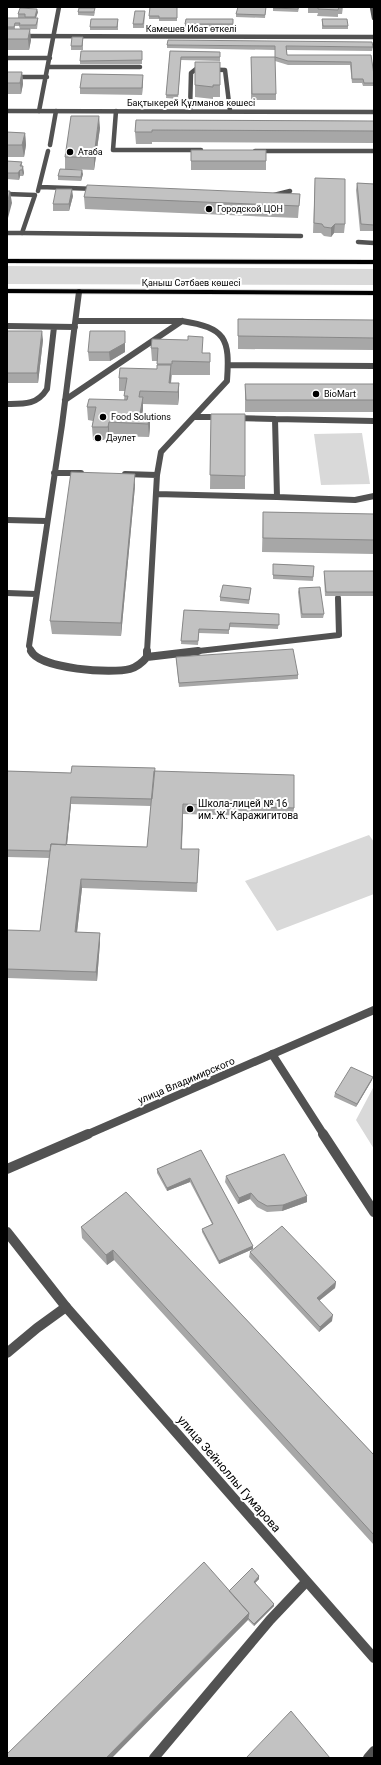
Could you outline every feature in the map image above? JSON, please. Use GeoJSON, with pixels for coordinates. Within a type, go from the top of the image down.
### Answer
{"type":"FeatureCollection","features":[{"type":"Feature","properties":{"kind":"main road"},"geometry":{"type":"LineString","coordinates":[[7,261],[374,262]]}},
{"type":"Feature","properties":{"kind":"main road","name":"Қаныш Сәтбаев көшесі"},"geometry":{"type":"LineString","coordinates":[[7,291],[374,293]]}},
{"type":"Feature","properties":{"kind":"street"},"geometry":{"type":"LineString","coordinates":[[39,111],[47,77],[59,7]]}},
{"type":"Feature","properties":{"kind":"street"},"geometry":{"type":"LineString","coordinates":[[372,7],[374,18]]}},
{"type":"Feature","properties":{"kind":"street","name":"Камешев Ибат өткелі"},"geometry":{"type":"LineString","coordinates":[[7,36],[374,37]]}},
{"type":"Feature","properties":{"kind":"street"},"geometry":{"type":"LineString","coordinates":[[7,58],[50,58]]}},
{"type":"Feature","properties":{"kind":"street"},"geometry":{"type":"LineString","coordinates":[[48,67],[140,67]]}},
{"type":"Feature","properties":{"kind":"street"},"geometry":{"type":"LineString","coordinates":[[190,111],[191,73],[196,69],[204,69],[225,70],[230,111]]}},
{"type":"Feature","properties":{"kind":"street"},"geometry":{"type":"LineString","coordinates":[[7,77],[47,77]]}},
{"type":"Feature","properties":{"kind":"street","name":"Бақтыкерей Құлманов көшесі"},"geometry":{"type":"LineString","coordinates":[[7,111],[374,112]]}},
{"type":"Feature","properties":{"kind":"street"},"geometry":{"type":"LineString","coordinates":[[50,144],[56,111]]}},
{"type":"Feature","properties":{"kind":"street"},"geometry":{"type":"LineString","coordinates":[[116,111],[113,150],[208,150]]}},
{"type":"Feature","properties":{"kind":"street"},"geometry":{"type":"LineString","coordinates":[[247,150],[374,151]]}},
{"type":"Feature","properties":{"kind":"street"},"geometry":{"type":"LineString","coordinates":[[22,233],[35,195],[40,188],[48,151]]}},
{"type":"Feature","properties":{"kind":"street"},"geometry":{"type":"LineString","coordinates":[[40,188],[104,190]]}},
{"type":"Feature","properties":{"kind":"street"},"geometry":{"type":"LineString","coordinates":[[271,195],[279,195],[290,192]]}},
{"type":"Feature","properties":{"kind":"street"},"geometry":{"type":"LineString","coordinates":[[7,194],[35,195]]}},
{"type":"Feature","properties":{"kind":"street"},"geometry":{"type":"LineString","coordinates":[[7,233],[301,236]]}},
{"type":"Feature","properties":{"kind":"street"},"geometry":{"type":"LineString","coordinates":[[358,242],[374,243]]}},
{"type":"Feature","properties":{"kind":"street"},"geometry":{"type":"LineString","coordinates":[[7,326],[54,327],[75,324],[199,323],[214,329],[225,338],[229,347],[227,381],[161,452],[157,475],[147,657],[140,666],[127,670],[68,668],[50,665],[35,657],[29,646],[46,521],[65,400],[75,324],[79,292]]}},
{"type":"Feature","properties":{"kind":"street"},"geometry":{"type":"LineString","coordinates":[[65,400],[182,322]]}},
{"type":"Feature","properties":{"kind":"street"},"geometry":{"type":"LineString","coordinates":[[7,404],[27,404],[36,402],[43,397],[47,389],[54,327]]}},
{"type":"Feature","properties":{"kind":"street"},"geometry":{"type":"LineString","coordinates":[[229,365],[374,366]]}},
{"type":"Feature","properties":{"kind":"street"},"geometry":{"type":"LineString","coordinates":[[194,417],[374,421]]}},
{"type":"Feature","properties":{"kind":"street"},"geometry":{"type":"LineString","coordinates":[[275,419],[277,497]]}},
{"type":"Feature","properties":{"kind":"street"},"geometry":{"type":"LineString","coordinates":[[54,473],[86,473]]}},
{"type":"Feature","properties":{"kind":"street"},"geometry":{"type":"LineString","coordinates":[[117,474],[157,475]]}},
{"type":"Feature","properties":{"kind":"street"},"geometry":{"type":"LineString","coordinates":[[156,494],[355,500],[374,496]]}},
{"type":"Feature","properties":{"kind":"street"},"geometry":{"type":"LineString","coordinates":[[7,520],[46,521]]}},
{"type":"Feature","properties":{"kind":"street"},"geometry":{"type":"LineString","coordinates":[[7,594],[36,594]]}},
{"type":"Feature","properties":{"kind":"street"},"geometry":{"type":"LineString","coordinates":[[147,657],[339,635],[338,598]]}},
{"type":"Feature","properties":{"kind":"street","name":"улица Владимирского"},"geometry":{"type":"LineString","coordinates":[[7,1169],[374,1010]]}},
{"type":"Feature","properties":{"kind":"street"},"geometry":{"type":"LineString","coordinates":[[272,1054],[374,1212]]}},
{"type":"Feature","properties":{"kind":"street","name":"улица Зейноллы Гумарова"},"geometry":{"type":"LineString","coordinates":[[7,1232],[66,1307],[374,1658]]}},
{"type":"Feature","properties":{"kind":"street"},"geometry":{"type":"LineString","coordinates":[[7,1353],[37,1328],[66,1307]]}},
{"type":"Feature","properties":{"kind":"street"},"geometry":{"type":"LineString","coordinates":[[154,1758],[270,1620],[306,1582]]}},
{"type":"Feature","properties":{"kind":"street"},"geometry":{"type":"LineString","coordinates":[[368,1758],[374,1751]]}},
{"type":"Feature","properties":{"kind":"shaded area"},"geometry":{"type":"Polygon","coordinates":[[[7,266],[374,269],[374,285],[7,284],[7,266]]]}},
{"type":"Feature","properties":{"kind":"shaded area"},"geometry":{"type":"Polygon","coordinates":[[[362,433],[370,484],[321,485],[314,434],[362,433]]]}},
{"type":"Feature","properties":{"kind":"shaded area"},"geometry":{"type":"Polygon","coordinates":[[[369,835],[374,842],[374,894],[277,931],[245,881],[369,835]]]}},
{"type":"Feature","properties":{"kind":"shaded area"},"geometry":{"type":"Polygon","coordinates":[[[374,1086],[374,1149],[356,1120],[374,1086]]]}},
{"type":"Feature","properties":{"kind":"building"},"geometry":{"type":"Polygon","coordinates":[[[150,7],[177,7],[177,18],[159,18],[159,16],[149,16],[150,7]]]}},
{"type":"Feature","properties":{"kind":"building"},"geometry":{"type":"Polygon","coordinates":[[[238,7],[266,7],[265,15],[236,14],[238,7]]]}},
{"type":"Feature","properties":{"kind":"building"},"geometry":{"type":"Polygon","coordinates":[[[298,7],[298,9],[273,8],[298,7]]]}},
{"type":"Feature","properties":{"kind":"building"},"geometry":{"type":"Polygon","coordinates":[[[318,7],[339,7],[338,10],[318,9],[318,7]]]}},
{"type":"Feature","properties":{"kind":"building"},"geometry":{"type":"Polygon","coordinates":[[[20,8],[37,9],[35,17],[25,17],[25,14],[18,14],[20,8]]]}},
{"type":"Feature","properties":{"kind":"building"},"geometry":{"type":"Polygon","coordinates":[[[79,8],[95,8],[94,12],[78,12],[79,8]]]}},
{"type":"Feature","properties":{"kind":"building"},"geometry":{"type":"Polygon","coordinates":[[[135,11],[145,11],[143,24],[133,24],[135,11]]]}},
{"type":"Feature","properties":{"kind":"building"},"geometry":{"type":"Polygon","coordinates":[[[7,18],[38,18],[36,25],[19,25],[20,23],[15,23],[14,27],[7,27],[7,18]]]}},
{"type":"Feature","properties":{"kind":"building"},"geometry":{"type":"Polygon","coordinates":[[[91,19],[118,19],[117,27],[90,27],[91,19]]]}},
{"type":"Feature","properties":{"kind":"building"},"geometry":{"type":"Polygon","coordinates":[[[186,19],[233,19],[233,24],[185,24],[186,19]]]}},
{"type":"Feature","properties":{"kind":"building"},"geometry":{"type":"Polygon","coordinates":[[[322,19],[347,19],[348,26],[323,26],[322,19]]]}},
{"type":"Feature","properties":{"kind":"building"},"geometry":{"type":"Polygon","coordinates":[[[7,29],[30,29],[28,39],[7,39],[7,29]]]}},
{"type":"Feature","properties":{"kind":"building"},"geometry":{"type":"Polygon","coordinates":[[[72,37],[83,37],[82,46],[71,46],[72,37]]]}},
{"type":"Feature","properties":{"kind":"building"},"geometry":{"type":"Polygon","coordinates":[[[168,40],[372,42],[373,47],[286,46],[287,55],[371,55],[374,83],[364,83],[363,79],[352,79],[351,62],[288,61],[275,57],[275,46],[167,45],[168,40]]]}},
{"type":"Feature","properties":{"kind":"building"},"geometry":{"type":"Polygon","coordinates":[[[81,51],[142,51],[142,60],[80,61],[81,51]]]}},
{"type":"Feature","properties":{"kind":"building"},"geometry":{"type":"Polygon","coordinates":[[[170,51],[220,52],[220,57],[181,57],[178,95],[166,95],[170,51]]]}},
{"type":"Feature","properties":{"kind":"building"},"geometry":{"type":"Polygon","coordinates":[[[251,57],[275,57],[276,94],[252,94],[251,57]]]}},
{"type":"Feature","properties":{"kind":"building"},"geometry":{"type":"Polygon","coordinates":[[[195,62],[220,62],[220,85],[213,85],[213,87],[195,85],[195,62]]]}},
{"type":"Feature","properties":{"kind":"building"},"geometry":{"type":"Polygon","coordinates":[[[7,72],[22,72],[20,83],[7,83],[7,72]]]}},
{"type":"Feature","properties":{"kind":"building"},"geometry":{"type":"Polygon","coordinates":[[[82,74],[143,75],[142,88],[80,88],[82,74]]]}},
{"type":"Feature","properties":{"kind":"building"},"geometry":{"type":"Polygon","coordinates":[[[71,116],[99,116],[94,157],[65,157],[71,116]]]}},
{"type":"Feature","properties":{"kind":"building"},"geometry":{"type":"Polygon","coordinates":[[[136,120],[374,121],[374,131],[152,130],[152,132],[135,132],[136,120]]]}},
{"type":"Feature","properties":{"kind":"building"},"geometry":{"type":"Polygon","coordinates":[[[7,132],[25,133],[22,145],[7,145],[7,132]]]}},
{"type":"Feature","properties":{"kind":"building"},"geometry":{"type":"Polygon","coordinates":[[[191,150],[266,150],[266,161],[191,161],[191,150]]]}},
{"type":"Feature","properties":{"kind":"building"},"geometry":{"type":"Polygon","coordinates":[[[7,161],[22,162],[20,166],[23,166],[22,170],[18,173],[7,173],[7,161]]]}},
{"type":"Feature","properties":{"kind":"building"},"geometry":{"type":"Polygon","coordinates":[[[60,169],[82,170],[81,177],[58,176],[60,169]]]}},
{"type":"Feature","properties":{"kind":"building"},"geometry":{"type":"Polygon","coordinates":[[[315,178],[345,179],[345,224],[335,224],[331,228],[324,227],[322,224],[314,223],[315,178]]]}},
{"type":"Feature","properties":{"kind":"building"},"geometry":{"type":"Polygon","coordinates":[[[357,183],[374,184],[374,225],[361,224],[357,183]]]}},
{"type":"Feature","properties":{"kind":"building"},"geometry":{"type":"Polygon","coordinates":[[[87,185],[300,194],[299,206],[84,197],[87,185]]]}},
{"type":"Feature","properties":{"kind":"building"},"geometry":{"type":"Polygon","coordinates":[[[56,189],[72,189],[69,204],[53,204],[56,189]]]}},
{"type":"Feature","properties":{"kind":"building"},"geometry":{"type":"Polygon","coordinates":[[[7,191],[10,191],[7,205],[7,191]]]}},
{"type":"Feature","properties":{"kind":"building"},"geometry":{"type":"Polygon","coordinates":[[[238,319],[374,320],[374,338],[238,336],[238,319]]]}},
{"type":"Feature","properties":{"kind":"building"},"geometry":{"type":"Polygon","coordinates":[[[7,331],[42,331],[37,373],[7,373],[7,331]]]}},
{"type":"Feature","properties":{"kind":"building"},"geometry":{"type":"Polygon","coordinates":[[[90,331],[125,331],[125,343],[109,352],[88,352],[90,331]]]}},
{"type":"Feature","properties":{"kind":"building"},"geometry":{"type":"Polygon","coordinates":[[[188,336],[203,337],[202,353],[210,353],[210,362],[172,361],[172,364],[157,364],[158,348],[151,348],[152,339],[188,340],[188,336]]]}},
{"type":"Feature","properties":{"kind":"building"},"geometry":{"type":"Polygon","coordinates":[[[157,365],[171,365],[169,383],[179,383],[178,392],[140,391],[139,397],[143,397],[140,414],[150,414],[148,424],[109,422],[108,427],[92,427],[96,407],[87,407],[89,399],[127,400],[128,396],[124,396],[127,378],[119,378],[120,368],[157,369],[157,365]]]}},
{"type":"Feature","properties":{"kind":"building"},"geometry":{"type":"Polygon","coordinates":[[[245,384],[374,384],[374,400],[246,400],[245,384]]]}},
{"type":"Feature","properties":{"kind":"building"},"geometry":{"type":"Polygon","coordinates":[[[211,414],[245,414],[245,476],[210,475],[211,414]]]}},
{"type":"Feature","properties":{"kind":"building"},"geometry":{"type":"Polygon","coordinates":[[[71,472],[135,474],[121,623],[50,621],[71,472]]]}},
{"type":"Feature","properties":{"kind":"building"},"geometry":{"type":"Polygon","coordinates":[[[263,512],[374,514],[374,540],[263,538],[263,512]]]}},
{"type":"Feature","properties":{"kind":"building"},"geometry":{"type":"Polygon","coordinates":[[[273,564],[314,566],[313,577],[273,575],[273,564]]]}},
{"type":"Feature","properties":{"kind":"building"},"geometry":{"type":"Polygon","coordinates":[[[324,571],[374,571],[374,592],[326,592],[324,571]]]}},
{"type":"Feature","properties":{"kind":"building"},"geometry":{"type":"Polygon","coordinates":[[[223,585],[251,588],[249,600],[220,597],[223,585]]]}},
{"type":"Feature","properties":{"kind":"building"},"geometry":{"type":"Polygon","coordinates":[[[320,587],[324,614],[302,614],[299,588],[320,587]]]}},
{"type":"Feature","properties":{"kind":"building"},"geometry":{"type":"Polygon","coordinates":[[[184,610],[279,614],[279,625],[230,623],[229,630],[199,629],[198,641],[181,641],[184,610]]]}},
{"type":"Feature","properties":{"kind":"building"},"geometry":{"type":"Polygon","coordinates":[[[293,649],[298,675],[179,683],[176,657],[293,649]]]}},
{"type":"Feature","properties":{"kind":"building"},"geometry":{"type":"Polygon","coordinates":[[[72,766],[155,768],[152,799],[71,797],[66,845],[51,844],[50,851],[7,850],[7,771],[71,773],[72,766]]]}},
{"type":"Feature","properties":{"kind":"building","name":"Школа-лицей № 16 им. Ж. Каражигитова"},"geometry":{"type":"Polygon","coordinates":[[[154,771],[294,775],[294,808],[183,804],[181,849],[199,849],[197,883],[81,879],[75,932],[100,933],[96,972],[7,969],[7,930],[40,931],[51,844],[147,847],[154,771]]]}},
{"type":"Feature","properties":{"kind":"building"},"geometry":{"type":"Polygon","coordinates":[[[351,1067],[373,1077],[357,1104],[335,1093],[351,1067]]]}},
{"type":"Feature","properties":{"kind":"building"},"geometry":{"type":"Polygon","coordinates":[[[201,1150],[253,1246],[219,1261],[202,1229],[213,1224],[190,1178],[167,1188],[157,1169],[201,1150]]]}},
{"type":"Feature","properties":{"kind":"building"},"geometry":{"type":"Polygon","coordinates":[[[284,1154],[307,1196],[283,1205],[267,1206],[258,1201],[251,1193],[239,1198],[226,1176],[284,1154]]]}},
{"type":"Feature","properties":{"kind":"building"},"geometry":{"type":"Polygon","coordinates":[[[126,1192],[374,1455],[374,1535],[113,1250],[106,1255],[81,1227],[126,1192]]]}},
{"type":"Feature","properties":{"kind":"building"},"geometry":{"type":"Polygon","coordinates":[[[282,1226],[336,1282],[317,1298],[333,1315],[320,1327],[250,1252],[282,1226]]]}},
{"type":"Feature","properties":{"kind":"building"},"geometry":{"type":"Polygon","coordinates":[[[204,1562],[249,1613],[106,1758],[7,1758],[7,1754],[204,1562]]]}},
{"type":"Feature","properties":{"kind":"building"},"geometry":{"type":"Polygon","coordinates":[[[252,1568],[259,1576],[254,1582],[274,1604],[254,1624],[248,1618],[249,1613],[229,1591],[252,1568]]]}},
{"type":"Feature","properties":{"kind":"building"},"geometry":{"type":"Polygon","coordinates":[[[291,1711],[330,1758],[246,1758],[291,1711]]]}},
{"type":"Feature","properties":{"kind":"place","name":"Атаба"},"geometry":{"type":"Point","coordinates":[70,152]}},
{"type":"Feature","properties":{"kind":"place","name":"Городской ЦОН"},"geometry":{"type":"Point","coordinates":[209,209]}},
{"type":"Feature","properties":{"kind":"place","name":"BioMart"},"geometry":{"type":"Point","coordinates":[316,394]}},
{"type":"Feature","properties":{"kind":"place","name":"Food Solutions"},"geometry":{"type":"Point","coordinates":[103,417]}},
{"type":"Feature","properties":{"kind":"place","name":"Дәулет"},"geometry":{"type":"Point","coordinates":[98,438]}},
{"type":"Feature","properties":{"kind":"place","name":"Школа-лицей № 16 им. Ж. Каражигитова"},"geometry":{"type":"Point","coordinates":[190,809]}}]}
